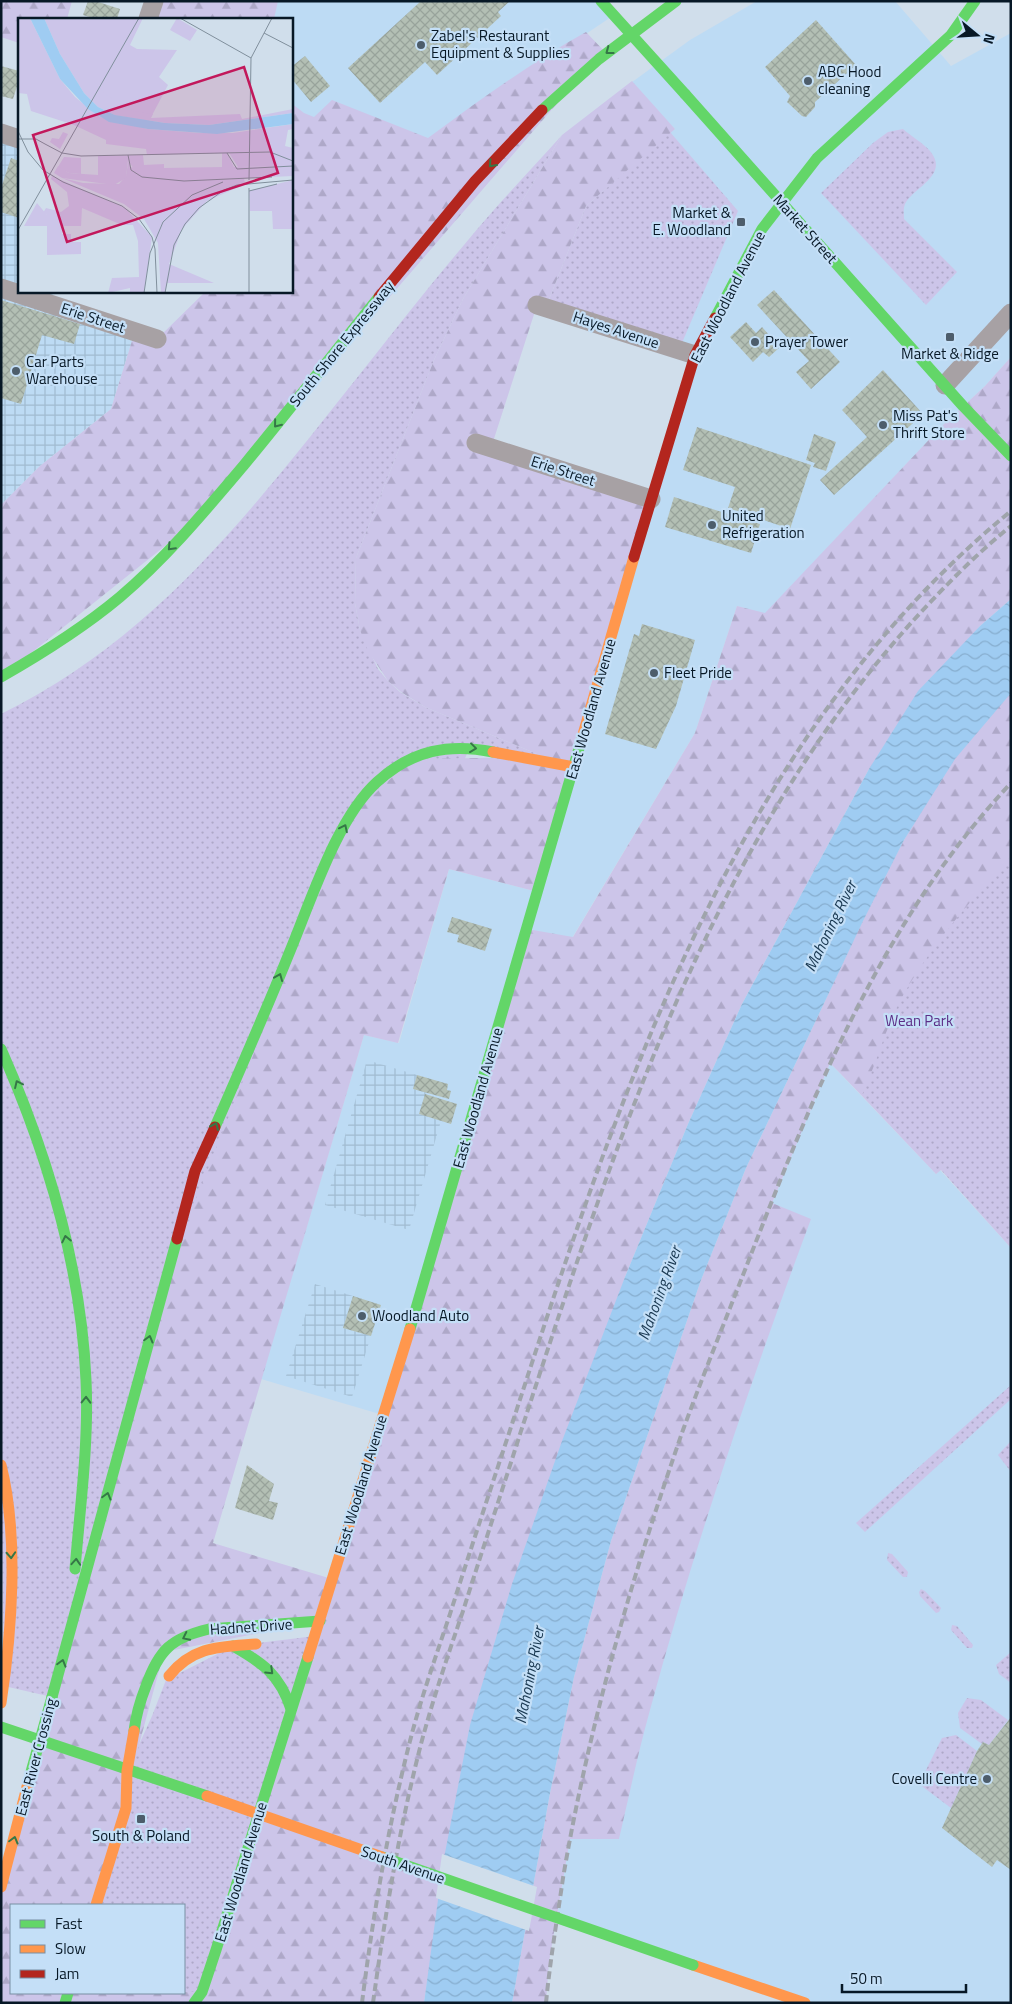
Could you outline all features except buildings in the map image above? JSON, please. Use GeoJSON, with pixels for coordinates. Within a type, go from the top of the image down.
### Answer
{"type":"FeatureCollection","features":[{"type":"Feature","properties":{"kind":"main road","name":"Market Street"},"geometry":{"type":"LineString","coordinates":[[602,1],[945,386],[1011,456]]}},
{"type":"Feature","properties":{"kind":"main road","name":"South Shore Expressway"},"geometry":{"type":"LineString","coordinates":[[1,676],[68,638],[97,616],[154,565],[195,522],[241,468],[442,220],[526,126],[592,65],[676,1]]}},
{"type":"Feature","properties":{"kind":"main road","name":"East Woodland Avenue"},"geometry":{"type":"LineString","coordinates":[[194,2003],[202,1992],[216,1950],[320,1621],[432,1256],[651,500],[696,355],[762,229],[781,202],[817,158],[951,35],[968,14],[975,1]]}},
{"type":"Feature","properties":{"kind":"main road"},"geometry":{"type":"LineString","coordinates":[[72,1628],[196,1171],[254,1040],[322,873],[346,822],[365,794],[378,781],[393,769],[411,759],[434,750],[470,747],[574,767]]}},
{"type":"Feature","properties":{"kind":"main road"},"geometry":{"type":"LineString","coordinates":[[1,1048],[21,1091],[47,1164],[67,1242],[77,1301],[86,1398],[72,1628]]}},
{"type":"Feature","properties":{"kind":"main road"},"geometry":{"type":"LineString","coordinates":[[1,1465],[8,1489],[12,1581],[7,1664],[1,1703]]}},
{"type":"Feature","properties":{"kind":"main road","name":"Hadnet Drive"},"geometry":{"type":"LineString","coordinates":[[96,1904],[126,1808],[127,1771],[137,1710],[155,1662],[176,1641],[192,1633],[208,1629],[320,1621]]}},
{"type":"Feature","properties":{"kind":"main road","name":"East River Crossing"},"geometry":{"type":"LineString","coordinates":[[1,1887],[29,1779],[72,1628]]}},
{"type":"Feature","properties":{"kind":"main road","name":"Hadnet Drive"},"geometry":{"type":"LineString","coordinates":[[299,1638],[315,1636]]}},
{"type":"Feature","properties":{"kind":"main road","name":"Hadnet Drive"},"geometry":{"type":"LineString","coordinates":[[163,1689],[166,1680],[176,1666],[194,1653],[208,1649],[271,1642]]}},
{"type":"Feature","properties":{"kind":"main road"},"geometry":{"type":"LineString","coordinates":[[233,1646],[261,1662],[275,1676],[287,1692],[292,1710]]}},
{"type":"Feature","properties":{"kind":"main road","name":"South Avenue"},"geometry":{"type":"LineString","coordinates":[[1,1727],[127,1771],[207,1796],[806,2003]]}},
{"type":"Feature","properties":{"kind":"main road","name":"Hadnet Drive"},"geometry":{"type":"LineString","coordinates":[[127,1771],[145,1732]]}},
{"type":"Feature","properties":{"kind":"street"},"geometry":{"type":"LineString","coordinates":[[148,18],[154,1]]}},
{"type":"Feature","properties":{"kind":"street"},"geometry":{"type":"LineString","coordinates":[[1,134],[18,139]]}},
{"type":"Feature","properties":{"kind":"street","name":"Erie Street"},"geometry":{"type":"LineString","coordinates":[[1,288],[18,291]]}},
{"type":"Feature","properties":{"kind":"street","name":"Erie Street"},"geometry":{"type":"LineString","coordinates":[[23,292],[51,297],[157,339]]}},
{"type":"Feature","properties":{"kind":"street","name":"Hayes Avenue"},"geometry":{"type":"LineString","coordinates":[[537,305],[696,355]]}},
{"type":"Feature","properties":{"kind":"street"},"geometry":{"type":"LineString","coordinates":[[945,386],[1011,313]]}},
{"type":"Feature","properties":{"kind":"street","name":"Erie Street"},"geometry":{"type":"LineString","coordinates":[[476,444],[651,500]]}},
{"type":"Feature","properties":{"kind":"shaded area"},"geometry":{"type":"Polygon","coordinates":[[[222,1],[601,1],[614,15],[405,156],[292,160],[292,18],[218,18],[222,1]]]}},
{"type":"Feature","properties":{"kind":"shaded area"},"geometry":{"type":"Polygon","coordinates":[[[757,1],[895,1],[951,66],[1011,33],[1011,357],[985,386],[942,426],[765,614],[737,606],[695,733],[572,938],[527,930],[383,1415],[261,1379],[364,1035],[399,1043],[449,869],[538,892],[695,356],[616,329],[670,132],[675,129],[628,85],[690,40],[757,1]]]}},
{"type":"Feature","properties":{"kind":"shaded area"},"geometry":{"type":"Polygon","coordinates":[[[1,133],[18,139],[18,292],[54,292],[49,303],[132,341],[111,409],[40,466],[1,505],[1,133]]]}},
{"type":"Feature","properties":{"kind":"shaded area"},"geometry":{"type":"Polygon","coordinates":[[[367,1060],[417,1075],[413,1089],[426,1092],[419,1114],[441,1121],[409,1230],[325,1205],[367,1060]]]}},
{"type":"Feature","properties":{"kind":"shaded area"},"geometry":{"type":"Polygon","coordinates":[[[830,1063],[936,1174],[940,1170],[1011,1248],[1011,2003],[805,2003],[556,1923],[575,1807],[756,1242],[830,1063]]]}},
{"type":"Feature","properties":{"kind":"shaded area"},"geometry":{"type":"Polygon","coordinates":[[[315,1284],[353,1296],[343,1328],[371,1336],[352,1397],[286,1376],[315,1284]]]}},
{"type":"Feature","properties":{"kind":"green space"},"geometry":{"type":"Polygon","coordinates":[[[1,1],[72,1],[67,18],[18,18],[18,43],[1,37],[1,1]]]}},
{"type":"Feature","properties":{"kind":"green space"},"geometry":{"type":"Polygon","coordinates":[[[154,1],[278,1],[274,18],[148,18],[154,1]]]}},
{"type":"Feature","properties":{"kind":"green space"},"geometry":{"type":"Polygon","coordinates":[[[586,32],[606,53],[586,70],[195,522],[1,677],[1,505],[40,466],[111,409],[132,341],[157,339],[205,292],[292,292],[292,104],[304,113],[314,117],[332,100],[428,138],[525,69],[586,32]]]}},
{"type":"Feature","properties":{"kind":"green space"},"geometry":{"type":"Polygon","coordinates":[[[632,81],[675,129],[586,206],[546,307],[537,305],[491,448],[651,499],[538,892],[449,869],[398,1043],[364,1035],[213,1543],[332,1579],[527,929],[573,937],[695,733],[737,606],[765,613],[942,426],[985,386],[1011,357],[1011,599],[980,626],[869,769],[742,1004],[688,1124],[625,1277],[434,1937],[424,2003],[1,2003],[1,1887],[167,1272],[346,822],[411,759],[544,757],[425,707],[401,692],[388,681],[368,651],[360,630],[355,603],[356,558],[434,360],[463,299],[562,135],[632,81]],[[320,1621],[164,1652],[96,1904],[10,1904],[10,1994],[185,1994],[185,1992],[202,1992],[320,1621]]]}},
{"type":"Feature","properties":{"kind":"green space"},"geometry":{"type":"Polygon","coordinates":[[[903,129],[930,151],[935,159],[936,167],[928,180],[905,204],[904,219],[957,272],[926,305],[821,193],[873,143],[888,132],[903,129]]]}},
{"type":"Feature","properties":{"kind":"green space"},"geometry":{"type":"Polygon","coordinates":[[[670,132],[738,211],[679,350],[546,307],[586,206],[670,132]]]}},
{"type":"Feature","properties":{"kind":"green space"},"geometry":{"type":"Polygon","coordinates":[[[562,135],[463,299],[434,360],[356,558],[355,603],[360,630],[378,669],[388,681],[400,692],[425,707],[544,757],[470,747],[52,1697],[4,1686],[1,1465],[1,714],[58,682],[110,646],[158,606],[202,562],[284,468],[476,231],[562,135]]]}},
{"type":"Feature","properties":{"kind":"green space","name":"Wean Park"},"geometry":{"type":"Polygon","coordinates":[[[1011,693],[1011,1248],[941,1170],[936,1174],[808,1039],[875,896],[912,827],[954,760],[974,734],[1011,693]]]}},
{"type":"Feature","properties":{"kind":"green space"},"geometry":{"type":"Polygon","coordinates":[[[1011,693],[1011,856],[949,928],[921,966],[897,1007],[862,1095],[830,1063],[772,1203],[811,1219],[767,1340],[705,1524],[667,1648],[619,1839],[570,1839],[549,1962],[546,2003],[512,2003],[550,1793],[574,1677],[611,1541],[701,1280],[746,1168],[863,921],[904,840],[955,759],[1011,693]]]}},
{"type":"Feature","properties":{"kind":"green space"},"geometry":{"type":"Polygon","coordinates":[[[1011,1385],[1011,1399],[865,1532],[856,1523],[1011,1385]]]}},
{"type":"Feature","properties":{"kind":"green space"},"geometry":{"type":"Polygon","coordinates":[[[1011,1441],[1011,1472],[998,1455],[1011,1441]]]}},
{"type":"Feature","properties":{"kind":"green space"},"geometry":{"type":"Polygon","coordinates":[[[888,1553],[892,1554],[908,1572],[907,1577],[903,1577],[887,1560],[888,1553]]]}},
{"type":"Feature","properties":{"kind":"green space"},"geometry":{"type":"Polygon","coordinates":[[[921,1589],[941,1608],[939,1612],[936,1613],[920,1596],[919,1592],[921,1589]]]}},
{"type":"Feature","properties":{"kind":"green space"},"geometry":{"type":"Polygon","coordinates":[[[952,1625],[957,1626],[973,1645],[972,1648],[967,1648],[951,1630],[952,1625]]]}},
{"type":"Feature","properties":{"kind":"green space"},"geometry":{"type":"Polygon","coordinates":[[[315,1636],[202,1992],[185,1992],[185,1904],[96,1904],[127,1771],[166,1680],[233,1646],[315,1636]]]}},
{"type":"Feature","properties":{"kind":"green space"},"geometry":{"type":"Polygon","coordinates":[[[1011,1652],[1011,1683],[999,1674],[996,1665],[1011,1652]]]}},
{"type":"Feature","properties":{"kind":"green space"},"geometry":{"type":"Polygon","coordinates":[[[967,1698],[981,1700],[1008,1720],[989,1745],[983,1742],[982,1744],[960,1728],[958,1713],[967,1698]]]}},
{"type":"Feature","properties":{"kind":"green space"},"geometry":{"type":"Polygon","coordinates":[[[956,1735],[977,1751],[951,1808],[919,1784],[942,1738],[956,1735]]]}},
{"type":"Feature","properties":{"kind":"water","name":"Mahoning River"},"geometry":{"type":"Polygon","coordinates":[[[1011,599],[1011,693],[955,759],[904,840],[863,921],[746,1168],[701,1280],[611,1541],[574,1677],[550,1793],[512,2003],[424,2003],[443,1863],[470,1725],[512,1584],[562,1441],[625,1277],[688,1124],[742,1004],[869,769],[918,691],[980,626],[1011,599]]]}},
{"type":"Feature","properties":{"kind":"pier"},"geometry":{"type":"Polygon","coordinates":[[[442,1854],[537,1887],[529,1931],[436,1898],[442,1854]]]}},
{"type":"Feature","properties":{"kind":"railway"},"geometry":{"type":"LineString","coordinates":[[362,2003],[376,1904],[388,1838],[402,1773],[419,1709],[553,1300],[596,1175],[644,1051],[697,930],[759,813],[831,703],[914,602],[1011,511]]}},
{"type":"Feature","properties":{"kind":"railway"},"geometry":{"type":"LineString","coordinates":[[373,2003],[399,1840],[413,1776],[431,1710],[556,1324],[593,1217],[632,1110],[675,1006],[723,904],[778,805],[840,711],[923,610],[972,560],[1011,526]]}},
{"type":"Feature","properties":{"kind":"railway"},"geometry":{"type":"LineString","coordinates":[[546,2003],[563,1878],[599,1708],[629,1596],[683,1430],[795,1144],[853,1016],[923,894],[965,837],[1011,783]]}},
{"type":"Feature","properties":{"kind":"traffic: fast"},"geometry":{"type":"LineString","coordinates":[[601,1],[685,94]]}},
{"type":"Feature","properties":{"kind":"traffic: fast"},"geometry":{"type":"LineString","coordinates":[[542,110],[599,59],[676,1]]}},
{"type":"Feature","properties":{"kind":"traffic: fast"},"geometry":{"type":"LineString","coordinates":[[715,318],[762,229],[817,158],[951,35],[975,1]]}},
{"type":"Feature","properties":{"kind":"traffic: fast"},"geometry":{"type":"LineString","coordinates":[[685,94],[963,406],[1011,456]]}},
{"type":"Feature","properties":{"kind":"traffic: fast"},"geometry":{"type":"LineString","coordinates":[[1,677],[92,619],[137,582],[185,534],[244,465],[379,297]]}},
{"type":"Feature","properties":{"kind":"traffic: fast"},"geometry":{"type":"LineString","coordinates":[[410,1329],[582,738]]}},
{"type":"Feature","properties":{"kind":"traffic: fast"},"geometry":{"type":"LineString","coordinates":[[215,1127],[270,999],[325,863],[349,817],[362,798],[390,771],[417,756],[446,749],[461,748],[493,752]]}},
{"type":"Feature","properties":{"kind":"traffic: fast"},"geometry":{"type":"LineString","coordinates":[[1,1049],[18,1088],[47,1169],[59,1210],[77,1294],[83,1337],[87,1404],[84,1475],[75,1569]]}},
{"type":"Feature","properties":{"kind":"traffic: fast"},"geometry":{"type":"LineString","coordinates":[[52,1697],[177,1239]]}},
{"type":"Feature","properties":{"kind":"traffic: fast"},"geometry":{"type":"LineString","coordinates":[[134,1731],[140,1703],[156,1663],[168,1647],[176,1641],[209,1629],[320,1621]]}},
{"type":"Feature","properties":{"kind":"traffic: fast"},"geometry":{"type":"LineString","coordinates":[[233,1646],[262,1664],[269,1671],[282,1687],[291,1709]]}},
{"type":"Feature","properties":{"kind":"traffic: fast"},"geometry":{"type":"LineString","coordinates":[[194,2003],[202,1992],[216,1950],[308,1657]]}},
{"type":"Feature","properties":{"kind":"traffic: fast"},"geometry":{"type":"LineString","coordinates":[[29,1779],[52,1697]]}},
{"type":"Feature","properties":{"kind":"traffic: fast"},"geometry":{"type":"LineString","coordinates":[[1,1727],[207,1796]]}},
{"type":"Feature","properties":{"kind":"traffic: fast"},"geometry":{"type":"LineString","coordinates":[[382,1857],[693,1965]]}},
{"type":"Feature","properties":{"kind":"traffic: fast"},"geometry":{"type":"LineString","coordinates":[[65,2003],[68,1994]]}},
{"type":"Feature","properties":{"kind":"traffic: slow"},"geometry":{"type":"LineString","coordinates":[[582,738],[634,557]]}},
{"type":"Feature","properties":{"kind":"traffic: slow"},"geometry":{"type":"LineString","coordinates":[[493,752],[574,767]]}},
{"type":"Feature","properties":{"kind":"traffic: slow"},"geometry":{"type":"LineString","coordinates":[[308,1657],[410,1329]]}},
{"type":"Feature","properties":{"kind":"traffic: slow"},"geometry":{"type":"LineString","coordinates":[[1,1465],[7,1493],[12,1553],[11,1615],[1,1703]]}},
{"type":"Feature","properties":{"kind":"traffic: slow"},"geometry":{"type":"LineString","coordinates":[[169,1676],[178,1666],[198,1653],[231,1646],[256,1644]]}},
{"type":"Feature","properties":{"kind":"traffic: slow"},"geometry":{"type":"LineString","coordinates":[[96,1904],[126,1808],[127,1771],[134,1731]]}},
{"type":"Feature","properties":{"kind":"traffic: slow"},"geometry":{"type":"LineString","coordinates":[[1,1887],[29,1779]]}},
{"type":"Feature","properties":{"kind":"traffic: slow"},"geometry":{"type":"LineString","coordinates":[[207,1796],[382,1857]]}},
{"type":"Feature","properties":{"kind":"traffic: slow"},"geometry":{"type":"LineString","coordinates":[[693,1965],[805,2003]]}},
{"type":"Feature","properties":{"kind":"traffic: jam"},"geometry":{"type":"LineString","coordinates":[[379,297],[475,181],[542,110]]}},
{"type":"Feature","properties":{"kind":"traffic: jam"},"geometry":{"type":"LineString","coordinates":[[634,557],[695,355],[715,318]]}},
{"type":"Feature","properties":{"kind":"traffic: jam"},"geometry":{"type":"LineString","coordinates":[[177,1239],[195,1171],[215,1127]]}},
{"type":"Feature","properties":{"kind":"place","name":"Zabel's Restaurant Equipment & Supplies"},"geometry":{"type":"Point","coordinates":[421,45]}},
{"type":"Feature","properties":{"kind":"place","name":"ABC Hood cleaning"},"geometry":{"type":"Point","coordinates":[808,81]}},
{"type":"Feature","properties":{"kind":"place","name":"Market & E. Woodland"},"geometry":{"type":"Point","coordinates":[741,222]}},
{"type":"Feature","properties":{"kind":"place","name":"Market & Ridge"},"geometry":{"type":"Point","coordinates":[950,337]}},
{"type":"Feature","properties":{"kind":"place","name":"Prayer Tower"},"geometry":{"type":"Point","coordinates":[755,342]}},
{"type":"Feature","properties":{"kind":"place","name":"Car Parts Warehouse"},"geometry":{"type":"Point","coordinates":[16,371]}},
{"type":"Feature","properties":{"kind":"place","name":"Miss Pat's Thrift Store"},"geometry":{"type":"Point","coordinates":[883,425]}},
{"type":"Feature","properties":{"kind":"place","name":"United Refrigeration"},"geometry":{"type":"Point","coordinates":[712,525]}},
{"type":"Feature","properties":{"kind":"place","name":"Fleet Pride"},"geometry":{"type":"Point","coordinates":[654,673]}},
{"type":"Feature","properties":{"kind":"place","name":"Woodland Auto"},"geometry":{"type":"Point","coordinates":[362,1316]}},
{"type":"Feature","properties":{"kind":"place","name":"Covelli Centre"},"geometry":{"type":"Point","coordinates":[987,1779]}},
{"type":"Feature","properties":{"kind":"place","name":"South & Poland"},"geometry":{"type":"Point","coordinates":[141,1819]}}]}
